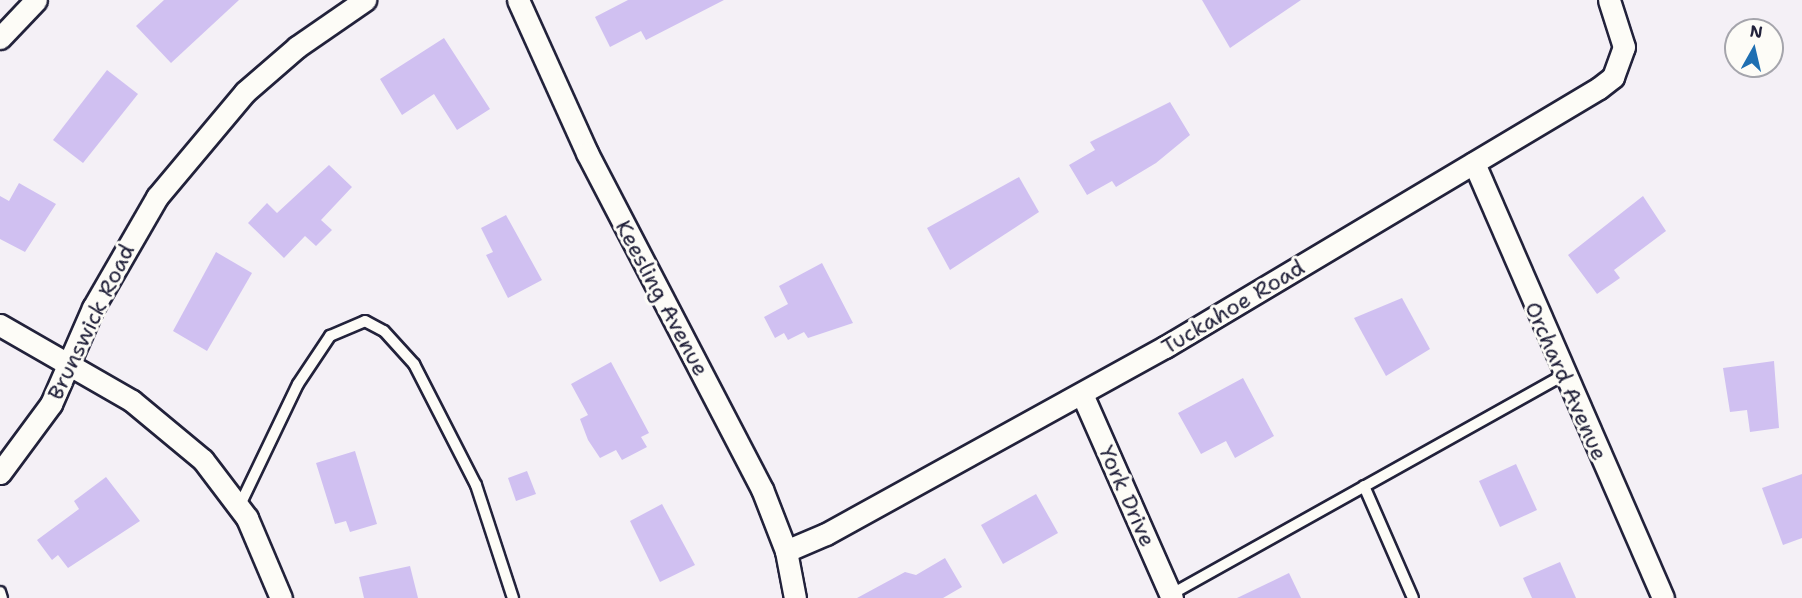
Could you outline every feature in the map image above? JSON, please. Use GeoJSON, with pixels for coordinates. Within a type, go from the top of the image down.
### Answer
{"type":"FeatureCollection","features":[{"type":"Feature","properties":{"kind":"street"},"geometry":{"type":"LineString","coordinates":[[0,38],[36,0]]}},
{"type":"Feature","properties":{"kind":"street","name":"Brunswick Road"},"geometry":{"type":"LineString","coordinates":[[0,473],[51,404],[116,265],[199,143],[297,47],[365,0]]}},
{"type":"Feature","properties":{"kind":"street","name":"Keesling Avenue"},"geometry":{"type":"LineString","coordinates":[[518,0],[587,153],[762,489],[786,550],[795,598]]}},
{"type":"Feature","properties":{"kind":"street","name":"Tuckahoe Road"},"geometry":{"type":"LineString","coordinates":[[786,550],[826,534],[1082,394],[1474,163],[1613,76],[1624,47],[1612,8]]}},
{"type":"Feature","properties":{"kind":"street","name":"Orchard Avenue"},"geometry":{"type":"LineString","coordinates":[[1474,163],[1563,375],[1662,598]]}},
{"type":"Feature","properties":{"kind":"street"},"geometry":{"type":"LineString","coordinates":[[0,325],[70,365],[173,432],[239,507],[281,598]]}},
{"type":"Feature","properties":{"kind":"street","name":"York Drive"},"geometry":{"type":"LineString","coordinates":[[1082,394],[1171,596]]}},
{"type":"Feature","properties":{"kind":"lane"},"geometry":{"type":"LineString","coordinates":[[239,507],[298,384],[330,336],[365,321],[384,331],[414,364],[476,485],[513,598]]}},
{"type":"Feature","properties":{"kind":"lane"},"geometry":{"type":"LineString","coordinates":[[1171,596],[1563,375]]}},
{"type":"Feature","properties":{"kind":"lane"},"geometry":{"type":"LineString","coordinates":[[1364,486],[1413,598]]}},
{"type":"Feature","properties":{"kind":"lane"},"geometry":{"type":"LineString","coordinates":[[0,592],[3,598]]}},
{"type":"Feature","properties":{"kind":"building"},"geometry":{"type":"Polygon","coordinates":[[[164,0],[239,0],[171,63],[136,26],[164,0]]]}},
{"type":"Feature","properties":{"kind":"building"},"geometry":{"type":"Polygon","coordinates":[[[628,0],[724,0],[646,40],[641,31],[610,47],[595,17],[628,0]]]}},
{"type":"Feature","properties":{"kind":"building"},"geometry":{"type":"Polygon","coordinates":[[[1202,0],[1301,0],[1230,48],[1202,0]]]}},
{"type":"Feature","properties":{"kind":"building"},"geometry":{"type":"Polygon","coordinates":[[[444,38],[490,109],[457,130],[434,94],[402,115],[380,79],[444,38]]]}},
{"type":"Feature","properties":{"kind":"building"},"geometry":{"type":"Polygon","coordinates":[[[107,70],[138,94],[83,163],[53,140],[107,70]]]}},
{"type":"Feature","properties":{"kind":"building"},"geometry":{"type":"Polygon","coordinates":[[[1170,102],[1190,135],[1156,163],[1116,187],[1112,181],[1087,195],[1069,165],[1095,150],[1090,142],[1170,102]]]}},
{"type":"Feature","properties":{"kind":"building"},"geometry":{"type":"Polygon","coordinates":[[[329,165],[352,187],[321,220],[332,230],[316,246],[305,236],[284,258],[248,223],[267,203],[277,213],[329,165]]]}},
{"type":"Feature","properties":{"kind":"building"},"geometry":{"type":"Polygon","coordinates":[[[1019,177],[1039,212],[950,270],[927,228],[1019,177]]]}},
{"type":"Feature","properties":{"kind":"building"},"geometry":{"type":"Polygon","coordinates":[[[19,183],[56,204],[25,252],[0,239],[0,196],[9,201],[19,183]]]}},
{"type":"Feature","properties":{"kind":"building"},"geometry":{"type":"Polygon","coordinates":[[[1643,196],[1666,231],[1614,270],[1620,278],[1597,294],[1568,255],[1643,196]]]}},
{"type":"Feature","properties":{"kind":"building"},"geometry":{"type":"Polygon","coordinates":[[[506,215],[542,280],[508,298],[486,255],[493,252],[481,228],[506,215]]]}},
{"type":"Feature","properties":{"kind":"building"},"geometry":{"type":"Polygon","coordinates":[[[216,252],[252,273],[207,351],[173,331],[216,252]]]}},
{"type":"Feature","properties":{"kind":"building"},"geometry":{"type":"Polygon","coordinates":[[[822,263],[853,323],[808,338],[804,332],[788,340],[784,333],[775,338],[764,317],[788,304],[779,286],[822,263]]]}},
{"type":"Feature","properties":{"kind":"building"},"geometry":{"type":"Polygon","coordinates":[[[1402,298],[1430,349],[1386,376],[1354,318],[1402,298]]]}},
{"type":"Feature","properties":{"kind":"building"},"geometry":{"type":"Polygon","coordinates":[[[1774,361],[1779,428],[1750,432],[1747,410],[1730,412],[1723,368],[1774,361]]]}},
{"type":"Feature","properties":{"kind":"building"},"geometry":{"type":"Polygon","coordinates":[[[611,362],[649,433],[641,437],[647,447],[622,460],[616,450],[600,458],[588,440],[580,419],[588,415],[571,384],[611,362]]]}},
{"type":"Feature","properties":{"kind":"building"},"geometry":{"type":"Polygon","coordinates":[[[1243,378],[1274,436],[1235,458],[1226,441],[1201,454],[1178,413],[1243,378]]]}},
{"type":"Feature","properties":{"kind":"building"},"geometry":{"type":"Polygon","coordinates":[[[355,451],[377,524],[350,532],[346,521],[335,524],[316,463],[355,451]]]}},
{"type":"Feature","properties":{"kind":"building"},"geometry":{"type":"Polygon","coordinates":[[[1516,464],[1537,510],[1500,527],[1479,481],[1516,464]]]}},
{"type":"Feature","properties":{"kind":"building"},"geometry":{"type":"Polygon","coordinates":[[[527,471],[536,494],[516,501],[508,478],[527,471]]]}},
{"type":"Feature","properties":{"kind":"building"},"geometry":{"type":"Polygon","coordinates":[[[1802,474],[1802,538],[1783,545],[1762,488],[1802,474]]]}},
{"type":"Feature","properties":{"kind":"building"},"geometry":{"type":"Polygon","coordinates":[[[106,477],[140,521],[68,568],[58,555],[52,560],[37,540],[79,509],[74,501],[106,477]]]}},
{"type":"Feature","properties":{"kind":"building"},"geometry":{"type":"Polygon","coordinates":[[[1036,494],[1058,533],[1003,564],[981,525],[1036,494]]]}},
{"type":"Feature","properties":{"kind":"building"},"geometry":{"type":"Polygon","coordinates":[[[662,504],[695,565],[660,582],[630,521],[662,504]]]}},
{"type":"Feature","properties":{"kind":"building"},"geometry":{"type":"Polygon","coordinates":[[[945,558],[962,587],[943,598],[857,598],[905,572],[916,575],[945,558]]]}},
{"type":"Feature","properties":{"kind":"building"},"geometry":{"type":"Polygon","coordinates":[[[1560,562],[1576,598],[1532,598],[1523,578],[1560,562]]]}},
{"type":"Feature","properties":{"kind":"building"},"geometry":{"type":"Polygon","coordinates":[[[410,566],[418,598],[364,598],[359,577],[410,566]]]}},
{"type":"Feature","properties":{"kind":"building"},"geometry":{"type":"Polygon","coordinates":[[[1289,573],[1301,598],[1237,598],[1289,573]]]}}]}
